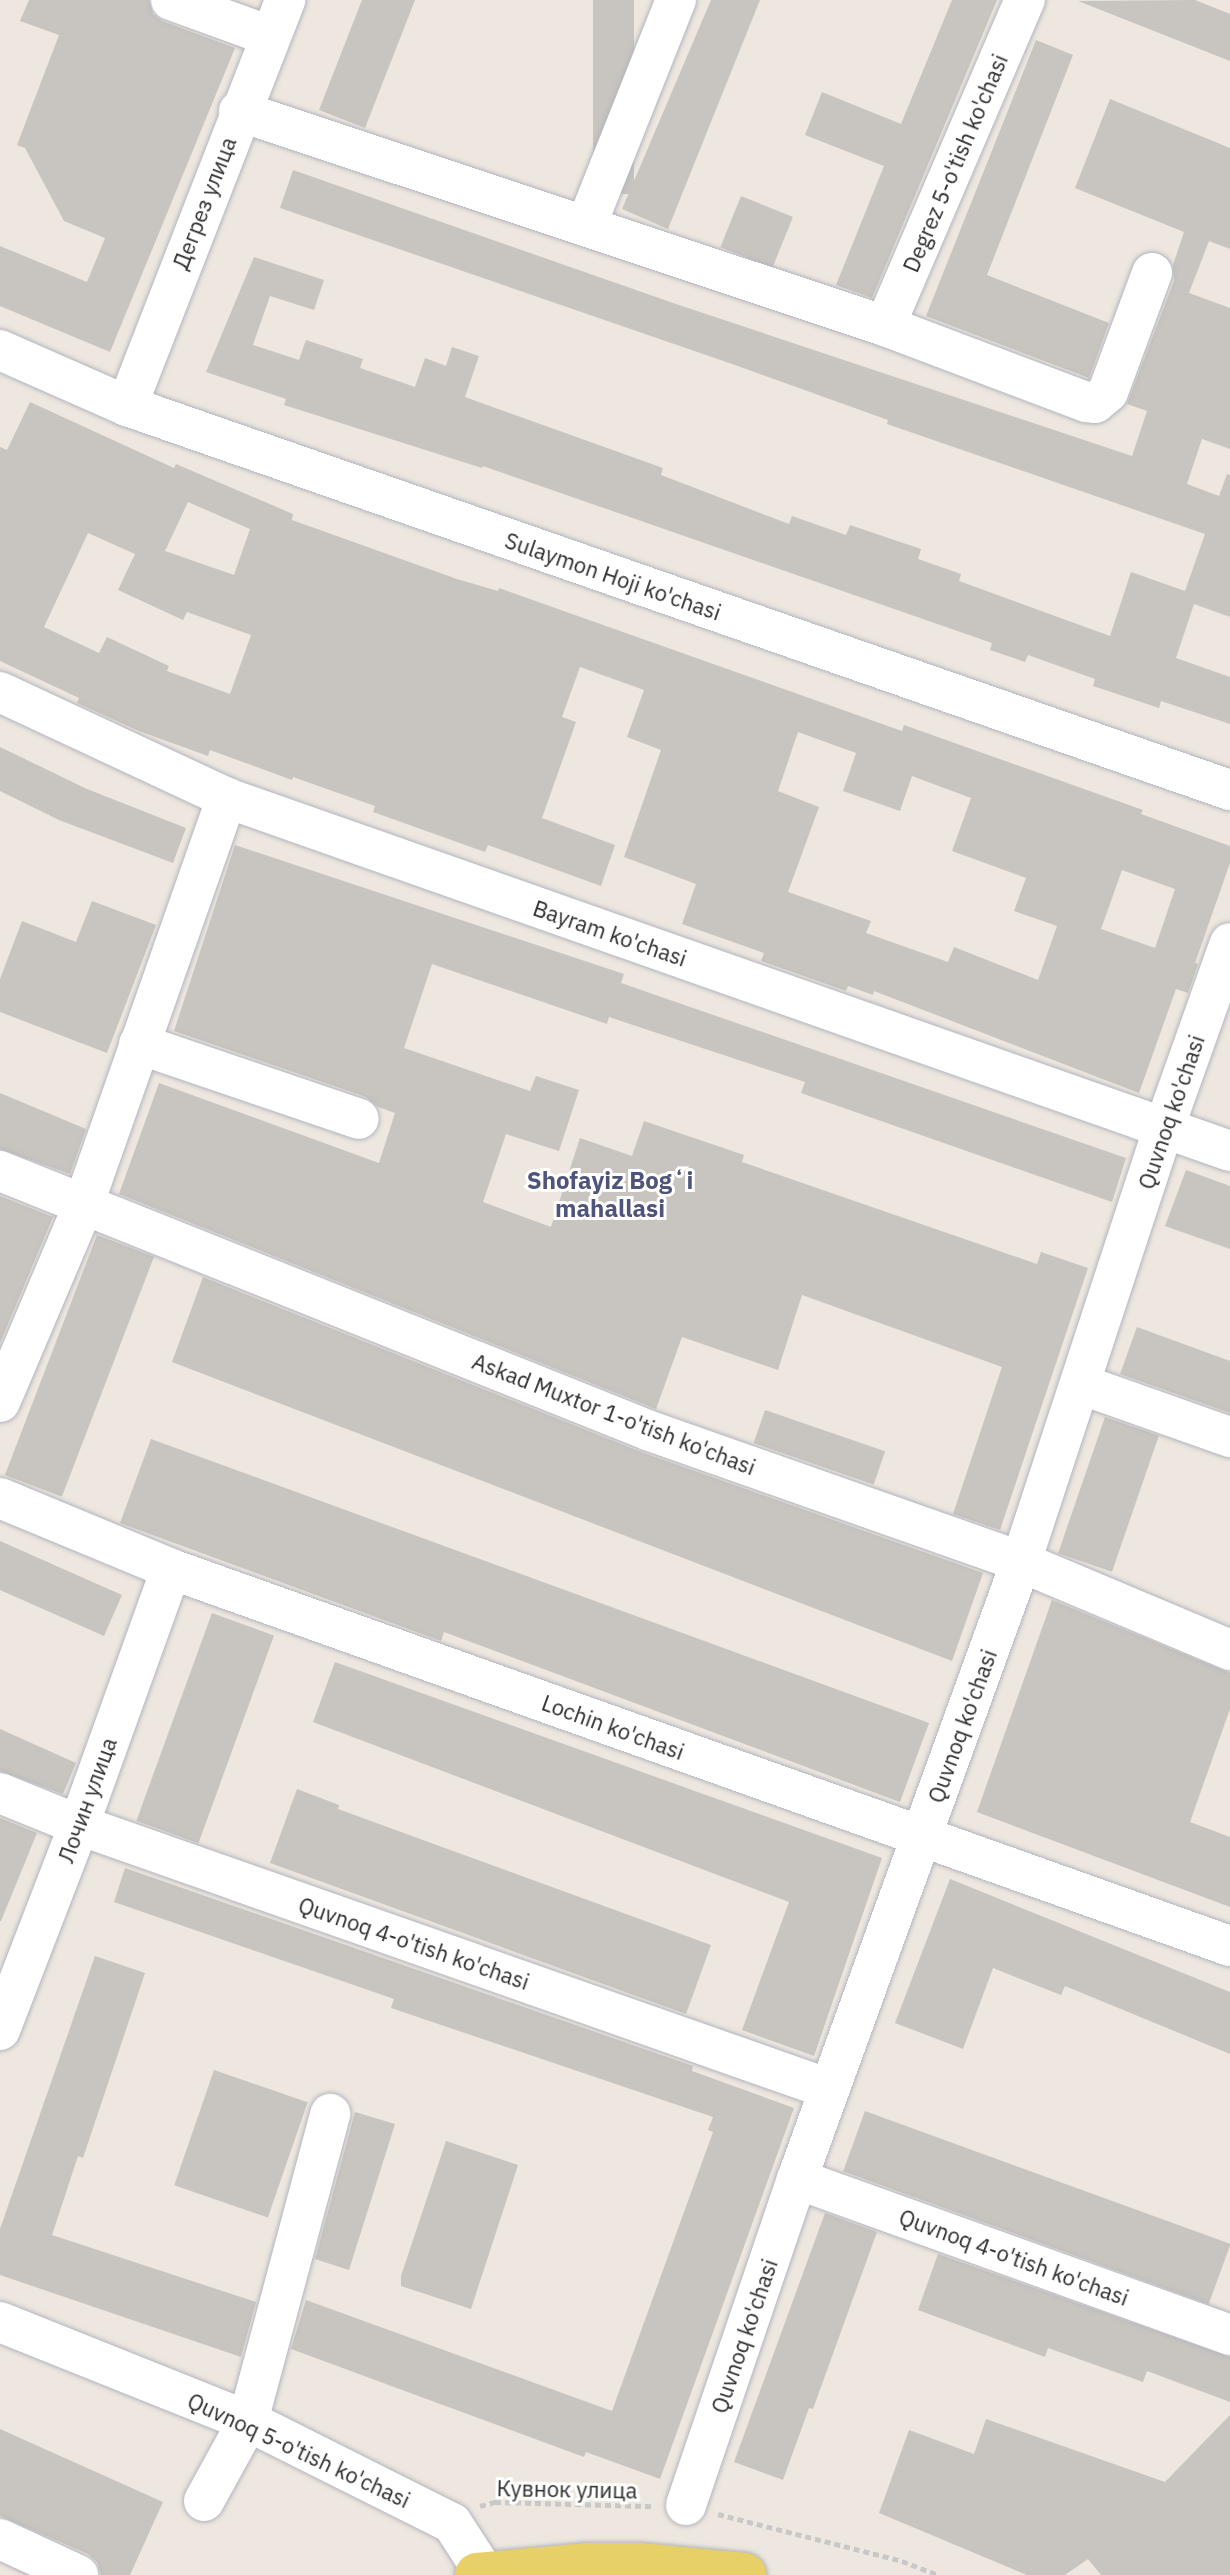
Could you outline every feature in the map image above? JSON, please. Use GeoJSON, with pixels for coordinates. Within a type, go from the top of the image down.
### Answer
{"type":"FeatureCollection","features":[{"type":"Feature","properties":{"kind":"main road"},"geometry":{"type":"LineString","coordinates":[[481,2574],[599,2565],[745,2575]]}},
{"type":"Feature","properties":{"kind":"street"},"geometry":{"type":"LineString","coordinates":[[171,0],[277,18]]}},
{"type":"Feature","properties":{"kind":"street"},"geometry":{"type":"LineString","coordinates":[[586,226],[676,0]]}},
{"type":"Feature","properties":{"kind":"street","name":"Degrez 5-o'tish ko'chasi"},"geometry":{"type":"LineString","coordinates":[[885,326],[1025,0]]}},
{"type":"Feature","properties":{"kind":"street","name":"Дегрез улица"},"geometry":{"type":"LineString","coordinates":[[127,406],[277,18]]}},
{"type":"Feature","properties":{"kind":"street"},"geometry":{"type":"LineString","coordinates":[[239,111],[885,326],[1095,403],[1108,392],[1152,273]]}},
{"type":"Feature","properties":{"kind":"street","name":"Sulaymon Hoji ko'chasi"},"geometry":{"type":"LineString","coordinates":[[0,350],[127,406],[1230,790]]}},
{"type":"Feature","properties":{"kind":"street","name":"Bayram ko'chasi"},"geometry":{"type":"LineString","coordinates":[[0,692],[227,798],[1230,1151]]}},
{"type":"Feature","properties":{"kind":"street"},"geometry":{"type":"LineString","coordinates":[[0,1402],[83,1206],[227,798]]}},
{"type":"Feature","properties":{"kind":"street","name":"Quvnoq ko'chasi"},"geometry":{"type":"LineString","coordinates":[[686,2505],[797,2179],[1021,1562],[1164,1128],[1230,943]]}},
{"type":"Feature","properties":{"kind":"street"},"geometry":{"type":"LineString","coordinates":[[139,1044],[359,1119]]}},
{"type":"Feature","properties":{"kind":"street","name":"Askad Muxtor 1-o'tish ko'chasi"},"geometry":{"type":"LineString","coordinates":[[0,1171],[650,1431],[1021,1562],[1230,1650]]}},
{"type":"Feature","properties":{"kind":"street"},"geometry":{"type":"LineString","coordinates":[[1080,1384],[1230,1437]]}},
{"type":"Feature","properties":{"kind":"street","name":"Lochin ko'chasi"},"geometry":{"type":"LineString","coordinates":[[0,1498],[171,1569],[1230,1946]]}},
{"type":"Feature","properties":{"kind":"street","name":"Лочин улица"},"geometry":{"type":"LineString","coordinates":[[0,2030],[79,1825],[171,1569]]}},
{"type":"Feature","properties":{"kind":"street","name":"Quvnoq 4-o'tish ko'chasi"},"geometry":{"type":"LineString","coordinates":[[0,1793],[79,1825],[829,2089]]}},
{"type":"Feature","properties":{"kind":"street"},"geometry":{"type":"LineString","coordinates":[[204,2501],[248,2421],[330,2114]]}},
{"type":"Feature","properties":{"kind":"street","name":"Quvnoq 4-o'tish ko'chasi"},"geometry":{"type":"LineString","coordinates":[[797,2179],[1230,2335]]}},
{"type":"Feature","properties":{"kind":"street","name":"Quvnoq 5-o'tish ko'chasi"},"geometry":{"type":"LineString","coordinates":[[0,2322],[248,2421],[452,2523]]}},
{"type":"Feature","properties":{"kind":"street"},"geometry":{"type":"LineString","coordinates":[[452,2523],[481,2574]]}},
{"type":"Feature","properties":{"kind":"street"},"geometry":{"type":"LineString","coordinates":[[0,2539],[78,2575]]}},
{"type":"Feature","properties":{"kind":"path","name":"Кувнок улица"},"geometry":{"type":"LineString","coordinates":[[452,2523],[476,2507],[495,2502],[686,2505],[902,2561],[938,2575]]}},
{"type":"Feature","properties":{"kind":"building"},"geometry":{"type":"Polygon","coordinates":[[[29,0],[149,0],[153,14],[162,21],[235,48],[110,352],[0,306],[0,246],[87,282],[105,238],[64,221],[25,148],[17,145],[59,35],[20,21],[29,0]]]}},
{"type":"Feature","properties":{"kind":"building"},"geometry":{"type":"Polygon","coordinates":[[[362,0],[415,0],[365,128],[319,110],[362,0]]]}},
{"type":"Feature","properties":{"kind":"building"},"geometry":{"type":"Polygon","coordinates":[[[593,0],[634,0],[634,194],[593,194],[593,0]]]}},
{"type":"Feature","properties":{"kind":"building"},"geometry":{"type":"Polygon","coordinates":[[[711,0],[760,0],[668,229],[622,209],[711,0]]]}},
{"type":"Feature","properties":{"kind":"building"},"geometry":{"type":"Polygon","coordinates":[[[952,0],[997,0],[872,298],[836,285],[884,166],[805,135],[822,92],[901,124],[952,0]]]}},
{"type":"Feature","properties":{"kind":"building"},"geometry":{"type":"Polygon","coordinates":[[[1195,0],[1230,14],[1230,61],[1078,1],[1195,0]]]}},
{"type":"Feature","properties":{"kind":"building"},"geometry":{"type":"Polygon","coordinates":[[[1036,40],[1073,55],[987,275],[1109,323],[1089,378],[926,316],[1036,40]]]}},
{"type":"Feature","properties":{"kind":"building"},"geometry":{"type":"Polygon","coordinates":[[[1110,99],[1230,148],[1230,249],[1209,241],[1189,293],[1230,308],[1230,449],[1202,439],[1187,484],[1219,496],[1227,474],[1230,475],[1230,617],[1194,604],[1176,658],[1230,677],[1230,724],[1161,701],[1159,708],[1093,686],[1095,679],[1028,655],[1025,662],[990,650],[992,643],[483,466],[284,405],[286,399],[206,372],[254,257],[324,280],[314,310],[270,296],[253,345],[299,360],[306,340],[363,359],[360,368],[415,387],[425,358],[446,366],[452,347],[479,356],[465,397],[663,468],[661,475],[789,524],[792,516],[846,535],[850,525],[921,549],[918,559],[961,574],[959,581],[1110,636],[1131,572],[1185,591],[1205,534],[887,424],[888,420],[735,365],[280,208],[293,170],[676,304],[1132,456],[1147,411],[1127,404],[1174,281],[1173,265],[1184,232],[1075,188],[1110,99]]]}},
{"type":"Feature","properties":{"kind":"building"},"geometry":{"type":"Polygon","coordinates":[[[741,196],[793,217],[772,268],[720,247],[741,196]]]}},
{"type":"Feature","properties":{"kind":"building"},"geometry":{"type":"Polygon","coordinates":[[[30,402],[174,468],[176,464],[293,514],[292,520],[457,579],[498,591],[499,588],[902,731],[904,725],[1143,810],[1141,814],[1230,846],[1230,863],[1195,963],[1198,964],[1188,993],[1176,989],[1139,1093],[874,991],[873,995],[848,986],[846,991],[761,961],[764,953],[682,924],[696,884],[624,857],[661,750],[627,737],[644,690],[580,667],[562,717],[576,722],[542,818],[615,845],[601,886],[488,845],[485,852],[373,812],[375,806],[293,777],[292,780],[210,750],[208,756],[139,731],[77,703],[79,698],[0,661],[0,447],[7,450],[30,402]],[[188,502],[165,551],[234,575],[250,529],[188,502]],[[88,533],[44,627],[99,653],[107,637],[169,666],[167,671],[230,694],[251,635],[187,612],[183,620],[118,590],[135,554],[88,533]],[[798,732],[778,791],[819,807],[788,892],[871,921],[866,933],[948,962],[954,947],[1038,980],[1057,926],[1014,911],[1026,878],[952,851],[971,798],[912,776],[900,811],[843,791],[856,753],[798,732]],[[1122,870],[1101,929],[1155,948],[1175,889],[1122,870]]]}},
{"type":"Feature","properties":{"kind":"building"},"geometry":{"type":"Polygon","coordinates":[[[0,747],[87,789],[186,828],[173,863],[59,820],[0,791],[0,747]]]}},
{"type":"Feature","properties":{"kind":"building"},"geometry":{"type":"Polygon","coordinates":[[[235,845],[624,974],[621,983],[1126,1158],[1112,1202],[801,1093],[805,1082],[609,1017],[607,1024],[432,964],[404,1048],[530,1091],[536,1076],[579,1090],[559,1151],[506,1134],[483,1202],[551,1227],[580,1138],[632,1156],[644,1121],[744,1155],[742,1162],[1037,1264],[1041,1252],[1088,1268],[1000,1530],[953,1514],[1002,1367],[802,1295],[778,1370],[682,1337],[656,1409],[119,1194],[159,1083],[379,1163],[395,1113],[378,1107],[366,1097],[174,1031],[235,845]]]}},
{"type":"Feature","properties":{"kind":"building"},"geometry":{"type":"Polygon","coordinates":[[[92,901],[156,925],[107,1053],[0,1012],[0,979],[22,921],[76,942],[92,901]]]}},
{"type":"Feature","properties":{"kind":"building"},"geometry":{"type":"Polygon","coordinates":[[[0,1093],[86,1129],[70,1174],[0,1149],[0,1093]]]}},
{"type":"Feature","properties":{"kind":"building"},"geometry":{"type":"Polygon","coordinates":[[[1186,1170],[1230,1186],[1230,1249],[1165,1226],[1186,1170]]]}},
{"type":"Feature","properties":{"kind":"building"},"geometry":{"type":"Polygon","coordinates":[[[0,1196],[53,1217],[0,1343],[0,1196]]]}},
{"type":"Feature","properties":{"kind":"building"},"geometry":{"type":"Polygon","coordinates":[[[97,1235],[154,1257],[62,1497],[5,1475],[97,1235]]]}},
{"type":"Feature","properties":{"kind":"building"},"geometry":{"type":"Polygon","coordinates":[[[203,1277],[641,1452],[983,1573],[952,1661],[172,1362],[203,1277]]]}},
{"type":"Feature","properties":{"kind":"building"},"geometry":{"type":"Polygon","coordinates":[[[1137,1327],[1230,1361],[1230,1413],[1120,1374],[1137,1327]]]}},
{"type":"Feature","properties":{"kind":"building"},"geometry":{"type":"Polygon","coordinates":[[[765,1410],[885,1451],[874,1484],[754,1443],[765,1410]]]}},
{"type":"Feature","properties":{"kind":"building"},"geometry":{"type":"Polygon","coordinates":[[[1105,1417],[1159,1436],[1112,1572],[1058,1553],[1105,1417]]]}},
{"type":"Feature","properties":{"kind":"building"},"geometry":{"type":"Polygon","coordinates":[[[151,1439],[929,1723],[900,1802],[444,1632],[441,1641],[120,1523],[151,1439]]]}},
{"type":"Feature","properties":{"kind":"building"},"geometry":{"type":"Polygon","coordinates":[[[0,1541],[122,1595],[104,1636],[0,1590],[0,1541]]]}},
{"type":"Feature","properties":{"kind":"building"},"geometry":{"type":"Polygon","coordinates":[[[1052,1600],[1230,1673],[1230,1709],[1190,1822],[1230,1837],[1230,1907],[977,1812],[1052,1600]]]}},
{"type":"Feature","properties":{"kind":"building"},"geometry":{"type":"Polygon","coordinates":[[[212,1613],[274,1636],[198,1843],[136,1821],[212,1613]]]}},
{"type":"Feature","properties":{"kind":"building"},"geometry":{"type":"Polygon","coordinates":[[[335,1662],[882,1858],[814,2056],[742,2030],[789,1902],[313,1722],[335,1662]]]}},
{"type":"Feature","properties":{"kind":"building"},"geometry":{"type":"Polygon","coordinates":[[[0,1729],[76,1763],[63,1794],[0,1771],[0,1729]]]}},
{"type":"Feature","properties":{"kind":"building"},"geometry":{"type":"Polygon","coordinates":[[[297,1789],[339,1805],[338,1809],[711,1945],[686,2014],[270,1863],[297,1789]]]}},
{"type":"Feature","properties":{"kind":"building"},"geometry":{"type":"Polygon","coordinates":[[[0,1818],[37,1833],[1,1921],[0,1921],[0,1818]]]}},
{"type":"Feature","properties":{"kind":"building"},"geometry":{"type":"Polygon","coordinates":[[[125,1868],[693,2066],[692,2071],[794,2108],[660,2479],[586,2452],[584,2457],[291,2349],[306,2300],[612,2411],[713,2132],[708,2130],[713,2117],[391,2008],[394,1999],[114,1902],[125,1868]]]}},
{"type":"Feature","properties":{"kind":"building"},"geometry":{"type":"Polygon","coordinates":[[[950,1879],[1230,1992],[1230,2054],[1065,1986],[1061,1995],[993,1968],[963,2049],[895,2023],[950,1879]]]}},
{"type":"Feature","properties":{"kind":"building"},"geometry":{"type":"Polygon","coordinates":[[[95,1956],[145,1973],[83,2158],[78,2156],[52,2235],[256,2302],[241,2357],[0,2275],[0,2229],[95,1956]]]}},
{"type":"Feature","properties":{"kind":"building"},"geometry":{"type":"Polygon","coordinates":[[[214,2070],[308,2102],[268,2218],[174,2185],[214,2070]]]}},
{"type":"Feature","properties":{"kind":"building"},"geometry":{"type":"Polygon","coordinates":[[[865,2111],[1230,2244],[1209,2304],[843,2171],[865,2111]]]}},
{"type":"Feature","properties":{"kind":"building"},"geometry":{"type":"Polygon","coordinates":[[[355,2112],[395,2124],[349,2270],[315,2259],[355,2112]]]}},
{"type":"Feature","properties":{"kind":"building"},"geometry":{"type":"Polygon","coordinates":[[[446,2141],[518,2165],[471,2309],[401,2286],[401,2276],[446,2141]]]}},
{"type":"Feature","properties":{"kind":"building"},"geometry":{"type":"Polygon","coordinates":[[[825,2213],[877,2232],[813,2409],[809,2408],[783,2480],[734,2462],[825,2213]]]}},
{"type":"Feature","properties":{"kind":"building"},"geometry":{"type":"Polygon","coordinates":[[[938,2254],[1230,2357],[1230,2402],[1147,2371],[1143,2382],[1048,2348],[1045,2357],[918,2310],[938,2254]]]}},
{"type":"Feature","properties":{"kind":"building"},"geometry":{"type":"Polygon","coordinates":[[[1230,2415],[1230,2575],[1101,2575],[1088,2559],[1065,2575],[1027,2575],[879,2513],[909,2430],[974,2454],[986,2419],[1165,2482],[1230,2415]]]}},
{"type":"Feature","properties":{"kind":"building"},"geometry":{"type":"Polygon","coordinates":[[[0,2429],[163,2502],[130,2575],[101,2575],[97,2562],[88,2554],[0,2516],[0,2429]]]}},
{"type":"Feature","properties":{"kind":"district","name":"Shofayiz Bogʻi mahallasi"},"geometry":{"type":"Point","coordinates":[610,1195]}}]}
